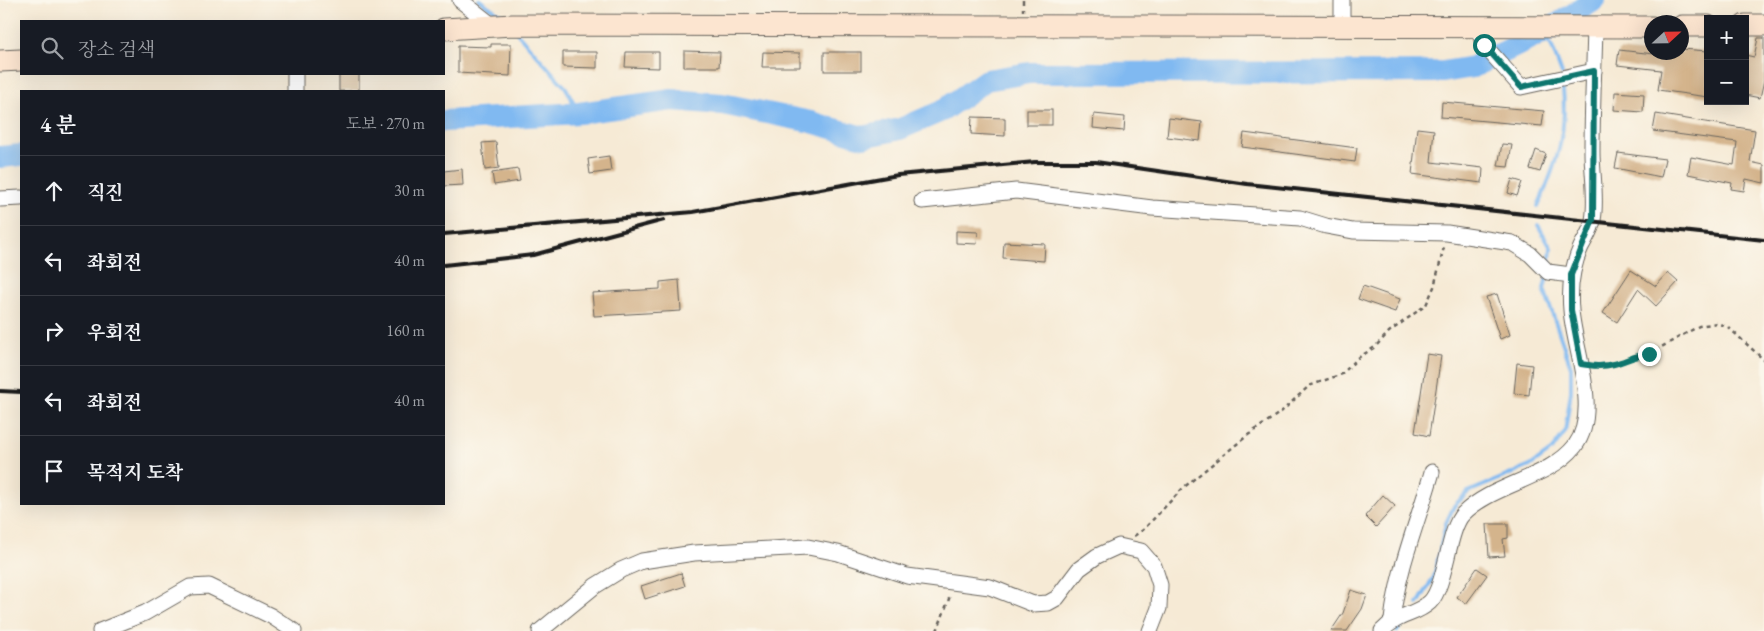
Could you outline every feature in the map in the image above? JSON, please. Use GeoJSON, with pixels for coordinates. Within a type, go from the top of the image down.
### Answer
{"type":"FeatureCollection","features":[{"type":"Feature","properties":{"kind":"street"},"geometry":{"type":"LineString","coordinates":[[460,0],[493,26]]}},
{"type":"Feature","properties":{"kind":"street"},"geometry":{"type":"LineString","coordinates":[[1342,0],[1342,25]]}},
{"type":"Feature","properties":{"kind":"street"},"geometry":{"type":"LineString","coordinates":[[445,29],[493,26],[1342,25],[1481,35],[1527,26],[1644,27]]}},
{"type":"Feature","properties":{"kind":"street"},"geometry":{"type":"LineString","coordinates":[[1749,25],[1764,25]]}},
{"type":"Feature","properties":{"kind":"street"},"geometry":{"type":"LineString","coordinates":[[1689,26],[1704,26]]}},
{"type":"Feature","properties":{"kind":"street"},"geometry":{"type":"LineString","coordinates":[[1387,626],[1430,601],[1439,584],[1461,515],[1478,501],[1538,473],[1574,446],[1584,429],[1585,411],[1581,364],[1571,310],[1571,275],[1593,220],[1594,71],[1588,27]]}},
{"type":"Feature","properties":{"kind":"street"},"geometry":{"type":"LineString","coordinates":[[1481,35],[1501,64],[1521,87],[1594,71]]}},
{"type":"Feature","properties":{"kind":"street"},"geometry":{"type":"LineString","coordinates":[[0,61],[20,60]]}},
{"type":"Feature","properties":{"kind":"street"},"geometry":{"type":"LineString","coordinates":[[295,75],[295,90]]}},
{"type":"Feature","properties":{"kind":"street"},"geometry":{"type":"LineString","coordinates":[[922,201],[1016,191],[1152,208],[1300,218],[1326,226],[1354,231],[1447,233],[1512,242],[1530,254],[1548,272],[1571,275]]}},
{"type":"Feature","properties":{"kind":"street"},"geometry":{"type":"LineString","coordinates":[[0,199],[20,198]]}},
{"type":"Feature","properties":{"kind":"street"},"geometry":{"type":"LineString","coordinates":[[1387,626],[1404,554],[1422,510],[1432,472]]}},
{"type":"Feature","properties":{"kind":"street"},"geometry":{"type":"LineString","coordinates":[[540,631],[595,586],[621,570],[642,562],[694,553],[808,547],[838,553],[907,576],[990,587],[1033,604],[1048,603],[1057,598],[1079,569],[1097,556],[1119,546],[1140,551],[1154,566],[1160,585],[1159,608],[1150,631]]}},
{"type":"Feature","properties":{"kind":"street"},"geometry":{"type":"LineString","coordinates":[[100,631],[145,613],[190,587],[209,586],[272,616],[294,631]]}},
{"type":"Feature","properties":{"kind":"path"},"geometry":{"type":"LineString","coordinates":[[1119,546],[1143,530],[1183,488],[1248,435],[1281,412],[1309,386],[1342,374],[1358,358],[1375,347],[1389,332],[1426,305],[1442,258],[1447,233]]}},
{"type":"Feature","properties":{"kind":"path"},"geometry":{"type":"LineString","coordinates":[[1581,364],[1598,367],[1616,364],[1637,355],[1649,354],[1699,326],[1717,323],[1728,327],[1764,360]]}},
{"type":"Feature","properties":{"kind":"path"},"geometry":{"type":"LineString","coordinates":[[937,631],[954,583]]}},
{"type":"Feature","properties":{"kind":"building"},"geometry":{"type":"Polygon","coordinates":[[[1758,38],[1764,38],[1764,80],[1760,98],[1749,96],[1749,56],[1754,57],[1758,38]]]}},
{"type":"Feature","properties":{"kind":"building"},"geometry":{"type":"Polygon","coordinates":[[[491,44],[511,44],[510,76],[458,73],[458,46],[491,47],[491,44]]]}},
{"type":"Feature","properties":{"kind":"building"},"geometry":{"type":"Polygon","coordinates":[[[1619,50],[1644,53],[1644,60],[1689,60],[1689,50],[1704,51],[1704,96],[1658,90],[1661,70],[1617,65],[1619,50]]]}},
{"type":"Feature","properties":{"kind":"building"},"geometry":{"type":"Polygon","coordinates":[[[684,51],[720,52],[719,67],[684,67],[684,51]]]}},
{"type":"Feature","properties":{"kind":"building"},"geometry":{"type":"Polygon","coordinates":[[[563,52],[597,52],[597,68],[563,67],[563,52]]]}},
{"type":"Feature","properties":{"kind":"building"},"geometry":{"type":"Polygon","coordinates":[[[626,52],[659,52],[659,68],[625,67],[626,52]]]}},
{"type":"Feature","properties":{"kind":"building"},"geometry":{"type":"Polygon","coordinates":[[[763,52],[800,53],[800,67],[762,67],[763,52]]]}},
{"type":"Feature","properties":{"kind":"building"},"geometry":{"type":"Polygon","coordinates":[[[824,52],[861,52],[861,71],[824,71],[824,52]]]}},
{"type":"Feature","properties":{"kind":"building"},"geometry":{"type":"Polygon","coordinates":[[[339,75],[359,75],[359,90],[339,90],[339,75]]]}},
{"type":"Feature","properties":{"kind":"building"},"geometry":{"type":"Polygon","coordinates":[[[1615,92],[1644,94],[1643,112],[1614,110],[1615,92]]]}},
{"type":"Feature","properties":{"kind":"building"},"geometry":{"type":"Polygon","coordinates":[[[1442,102],[1544,111],[1542,126],[1441,117],[1442,102]]]}},
{"type":"Feature","properties":{"kind":"building"},"geometry":{"type":"Polygon","coordinates":[[[1027,110],[1052,110],[1052,125],[1027,125],[1027,110]]]}},
{"type":"Feature","properties":{"kind":"building"},"geometry":{"type":"Polygon","coordinates":[[[1094,114],[1125,117],[1124,131],[1093,128],[1094,114]]]}},
{"type":"Feature","properties":{"kind":"building"},"geometry":{"type":"Polygon","coordinates":[[[1656,114],[1755,130],[1750,162],[1764,165],[1764,183],[1746,179],[1744,191],[1731,189],[1732,183],[1688,174],[1691,157],[1734,165],[1737,142],[1653,131],[1656,114]]]}},
{"type":"Feature","properties":{"kind":"building"},"geometry":{"type":"Polygon","coordinates":[[[972,117],[1005,118],[1005,136],[971,134],[972,117]]]}},
{"type":"Feature","properties":{"kind":"building"},"geometry":{"type":"Polygon","coordinates":[[[1169,118],[1202,122],[1200,141],[1167,137],[1169,118]]]}},
{"type":"Feature","properties":{"kind":"building"},"geometry":{"type":"Polygon","coordinates":[[[1417,128],[1434,130],[1431,162],[1483,168],[1482,183],[1412,174],[1417,128]]]}},
{"type":"Feature","properties":{"kind":"building"},"geometry":{"type":"Polygon","coordinates":[[[1244,133],[1357,148],[1355,162],[1242,147],[1244,133]]]}},
{"type":"Feature","properties":{"kind":"building"},"geometry":{"type":"Polygon","coordinates":[[[496,142],[499,168],[485,170],[482,143],[496,142]]]}},
{"type":"Feature","properties":{"kind":"building"},"geometry":{"type":"Polygon","coordinates":[[[1502,144],[1512,145],[1508,167],[1498,166],[1502,144]]]}},
{"type":"Feature","properties":{"kind":"building"},"geometry":{"type":"Polygon","coordinates":[[[1536,150],[1546,154],[1540,172],[1530,169],[1536,150]]]}},
{"type":"Feature","properties":{"kind":"building"},"geometry":{"type":"Polygon","coordinates":[[[1618,153],[1665,159],[1661,177],[1615,168],[1618,153]]]}},
{"type":"Feature","properties":{"kind":"building"},"geometry":{"type":"Polygon","coordinates":[[[609,156],[611,171],[590,174],[588,159],[609,156]]]}},
{"type":"Feature","properties":{"kind":"building"},"geometry":{"type":"Polygon","coordinates":[[[462,169],[463,185],[445,186],[445,171],[462,169]]]}},
{"type":"Feature","properties":{"kind":"building"},"geometry":{"type":"Polygon","coordinates":[[[518,169],[520,181],[494,185],[492,173],[518,169]]]}},
{"type":"Feature","properties":{"kind":"building"},"geometry":{"type":"Polygon","coordinates":[[[1512,179],[1522,182],[1517,196],[1508,193],[1512,179]]]}},
{"type":"Feature","properties":{"kind":"building"},"geometry":{"type":"Polygon","coordinates":[[[956,231],[978,232],[977,244],[956,243],[956,231]]]}},
{"type":"Feature","properties":{"kind":"building"},"geometry":{"type":"Polygon","coordinates":[[[1004,242],[1045,244],[1044,261],[1003,258],[1004,242]]]}},
{"type":"Feature","properties":{"kind":"building"},"geometry":{"type":"Polygon","coordinates":[[[1631,270],[1656,286],[1668,273],[1678,282],[1656,306],[1638,289],[1617,322],[1603,313],[1631,270]]]}},
{"type":"Feature","properties":{"kind":"building"},"geometry":{"type":"Polygon","coordinates":[[[679,280],[681,311],[594,316],[592,293],[660,289],[660,282],[679,280]]]}},
{"type":"Feature","properties":{"kind":"building"},"geometry":{"type":"Polygon","coordinates":[[[1363,286],[1400,299],[1395,312],[1358,299],[1363,286]]]}},
{"type":"Feature","properties":{"kind":"building"},"geometry":{"type":"Polygon","coordinates":[[[1497,294],[1510,335],[1500,339],[1486,297],[1497,294]]]}},
{"type":"Feature","properties":{"kind":"building"},"geometry":{"type":"Polygon","coordinates":[[[1427,354],[1441,356],[1429,436],[1415,433],[1427,354]]]}},
{"type":"Feature","properties":{"kind":"building"},"geometry":{"type":"Polygon","coordinates":[[[1517,363],[1532,365],[1529,395],[1514,393],[1517,363]]]}},
{"type":"Feature","properties":{"kind":"building"},"geometry":{"type":"Polygon","coordinates":[[[1383,495],[1395,506],[1376,527],[1365,516],[1383,495]]]}},
{"type":"Feature","properties":{"kind":"building"},"geometry":{"type":"Polygon","coordinates":[[[1487,524],[1508,524],[1508,538],[1503,539],[1505,556],[1489,557],[1487,524]]]}},
{"type":"Feature","properties":{"kind":"building"},"geometry":{"type":"Polygon","coordinates":[[[1477,568],[1487,575],[1466,604],[1457,597],[1477,568]]]}},
{"type":"Feature","properties":{"kind":"building"},"geometry":{"type":"Polygon","coordinates":[[[681,573],[685,586],[645,599],[641,586],[681,573]]]}},
{"type":"Feature","properties":{"kind":"building"},"geometry":{"type":"Polygon","coordinates":[[[1351,590],[1367,595],[1362,609],[1347,631],[1331,631],[1343,613],[1351,590]]]}},
{"type":"Feature","properties":{"kind":"waterway"},"geometry":{"type":"LineString","coordinates":[[479,0],[504,17]]}},
{"type":"Feature","properties":{"kind":"waterway"},"geometry":{"type":"LineString","coordinates":[[445,121],[579,113],[672,100],[722,104],[811,122],[863,137],[900,129],[942,111],[986,80],[1030,73],[1443,72],[1473,67],[1543,33],[1595,0]]}},
{"type":"Feature","properties":{"kind":"waterway"},"geometry":{"type":"LineString","coordinates":[[517,33],[566,88],[579,113]]}},
{"type":"Feature","properties":{"kind":"waterway"},"geometry":{"type":"LineString","coordinates":[[1545,35],[1552,47],[1562,74]]}},
{"type":"Feature","properties":{"kind":"waterway"},"geometry":{"type":"LineString","coordinates":[[1538,206],[1551,175],[1560,145],[1564,115],[1562,81]]}},
{"type":"Feature","properties":{"kind":"waterway"},"geometry":{"type":"LineString","coordinates":[[0,157],[20,155]]}},
{"type":"Feature","properties":{"kind":"waterway"},"geometry":{"type":"LineString","coordinates":[[1538,225],[1551,248],[1549,267]]}},
{"type":"Feature","properties":{"kind":"waterway"},"geometry":{"type":"LineString","coordinates":[[1418,604],[1434,577],[1446,523],[1454,506],[1468,492],[1530,466],[1552,450],[1565,432],[1571,391],[1571,367],[1544,289],[1547,276]]}},
{"type":"Feature","properties":{"kind":"waterway"},"geometry":{"type":"LineString","coordinates":[[1397,631],[1403,623]]}},
{"type":"Feature","properties":{"kind":"railway"},"geometry":{"type":"LineString","coordinates":[[445,234],[693,212],[898,175],[1035,162],[1096,162],[1247,184],[1764,240]]}},
{"type":"Feature","properties":{"kind":"railway"},"geometry":{"type":"LineString","coordinates":[[445,265],[533,255],[664,220]]}},
{"type":"Feature","properties":{"kind":"railway"},"geometry":{"type":"LineString","coordinates":[[0,391],[20,392]]}},
{"type":"Feature","properties":{"kind":"route"},"geometry":{"type":"LineString","coordinates":[[1484,45],[1521,87],[1557,81],[1594,71],[1593,220],[1571,275],[1571,310],[1581,364],[1598,367],[1616,364],[1637,355],[1649,354]]}}]}
